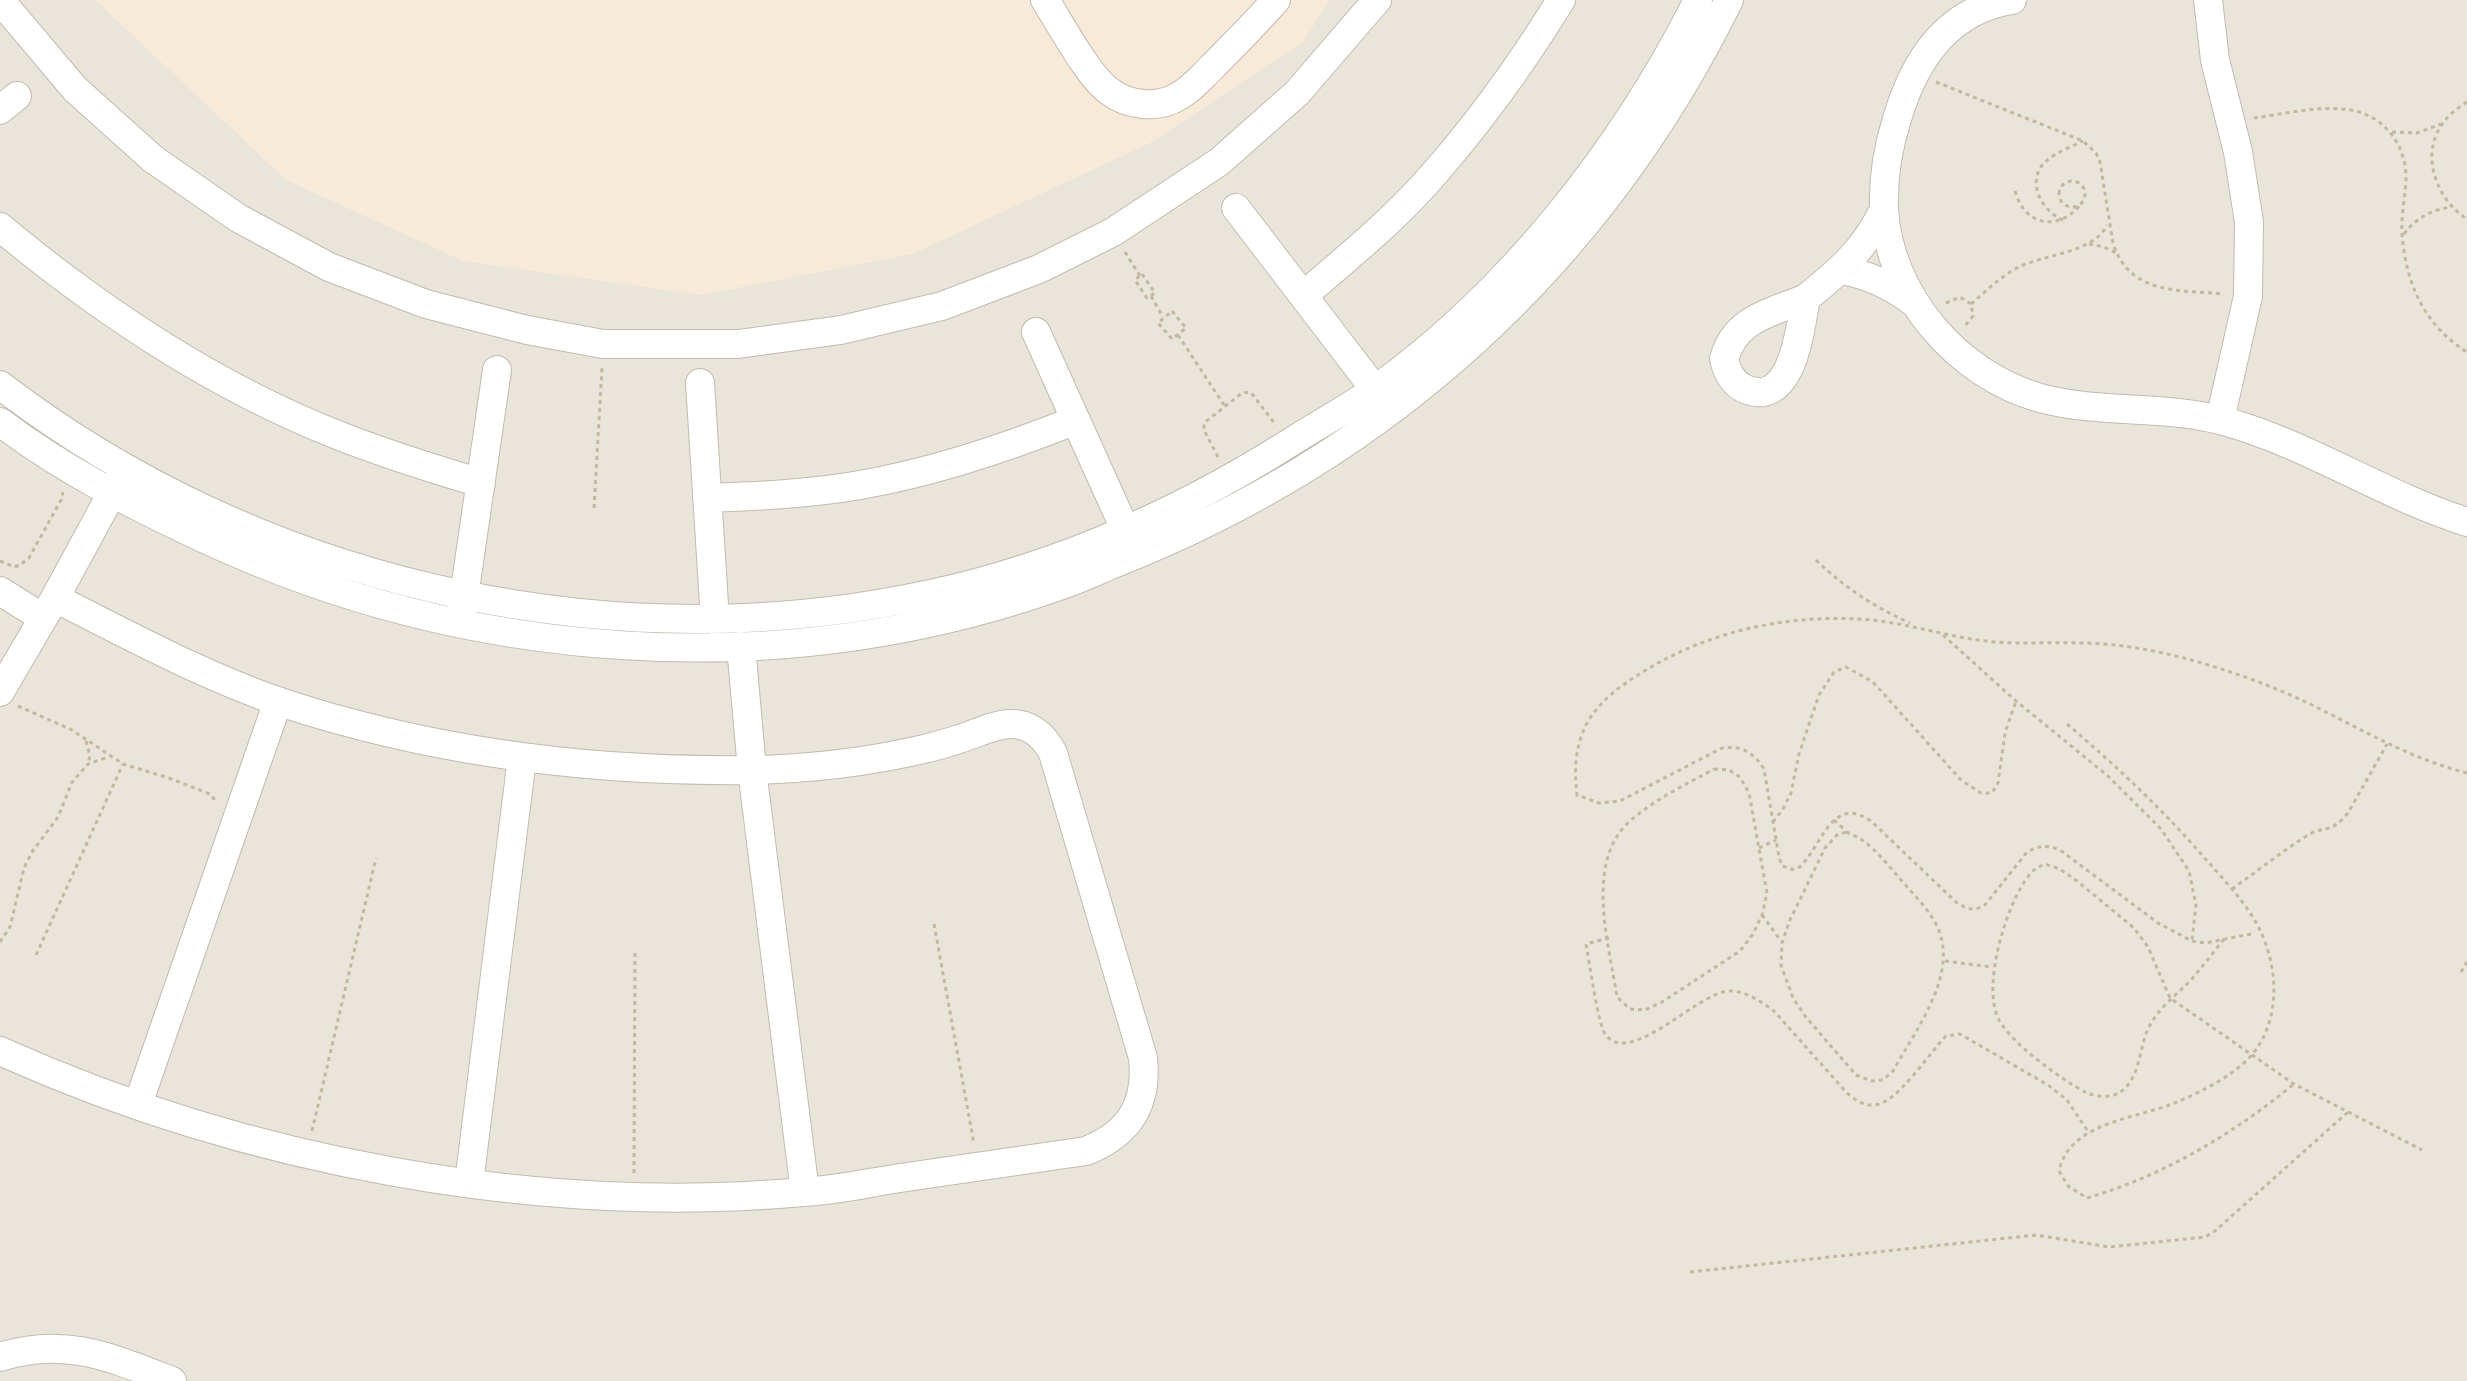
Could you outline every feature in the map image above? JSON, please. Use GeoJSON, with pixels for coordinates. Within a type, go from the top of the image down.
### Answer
{"type":"FeatureCollection","features":[{"type":"Feature","properties":{"kind":"street"},"geometry":{"type":"LineString","coordinates":[[0,0],[75,89],[153,159],[238,218],[329,267],[426,304],[527,330],[603,344],[738,344],[841,330],[942,306],[1039,269],[1113,232],[1219,162],[1297,93],[1377,0]]}},
{"type":"Feature","properties":{"kind":"street"},"geometry":{"type":"LineString","coordinates":[[1045,0],[1095,78],[1125,100],[1143,104],[1162,103],[1179,97],[1250,30],[1276,0]]}},
{"type":"Feature","properties":{"kind":"street"},"geometry":{"type":"LineString","coordinates":[[1304,295],[1366,242],[1425,185],[1486,112],[1526,57],[1561,0]]}},
{"type":"Feature","properties":{"kind":"street"},"geometry":{"type":"LineString","coordinates":[[1383,400],[1550,224],[1623,129],[1655,79],[1698,0]]}},
{"type":"Feature","properties":{"kind":"street"},"geometry":{"type":"LineString","coordinates":[[0,422],[111,494],[195,535],[281,572],[400,610],[461,623],[530,637],[671,648],[741,646],[863,634],[943,619],[1061,586],[1191,499],[1383,400],[1486,331],[1571,242],[1646,144],[1679,92],[1729,0]]}},
{"type":"Feature","properties":{"kind":"street"},"geometry":{"type":"LineString","coordinates":[[2012,0],[1975,12],[1950,28],[1928,49],[1913,73],[1893,133],[1884,209],[1890,242],[1916,304],[1947,343],[1974,366],[2005,385],[2040,398],[2075,405],[2184,412],[2220,420],[2288,443],[2427,507],[2467,522]]}},
{"type":"Feature","properties":{"kind":"street"},"geometry":{"type":"LineString","coordinates":[[2185,0],[2214,0]]}},
{"type":"Feature","properties":{"kind":"street"},"geometry":{"type":"LineString","coordinates":[[2208,0],[2215,60],[2245,186],[2249,222],[2248,296],[2220,420]]}},
{"type":"Feature","properties":{"kind":"street"},"geometry":{"type":"LineString","coordinates":[[1236,208],[1383,400]]}},
{"type":"Feature","properties":{"kind":"street"},"geometry":{"type":"LineString","coordinates":[[1806,298],[1842,270],[1862,248],[1884,209]]}},
{"type":"Feature","properties":{"kind":"street"},"geometry":{"type":"LineString","coordinates":[[0,227],[119,319],[187,362],[243,392],[330,432],[404,460],[481,483]]}},
{"type":"Feature","properties":{"kind":"street"},"geometry":{"type":"LineString","coordinates":[[1842,270],[1874,278],[1916,304]]}},
{"type":"Feature","properties":{"kind":"street"},"geometry":{"type":"LineString","coordinates":[[1036,332],[1131,542]]}},
{"type":"Feature","properties":{"kind":"street"},"geometry":{"type":"LineString","coordinates":[[461,623],[497,370]]}},
{"type":"Feature","properties":{"kind":"street"},"geometry":{"type":"LineString","coordinates":[[700,383],[715,620]]}},
{"type":"Feature","properties":{"kind":"street"},"geometry":{"type":"LineString","coordinates":[[0,385],[125,468],[179,497],[290,545],[347,565],[465,595],[589,614],[715,620],[813,614],[909,599],[1004,575],[1051,559],[1131,542]]}},
{"type":"Feature","properties":{"kind":"street"},"geometry":{"type":"LineString","coordinates":[[707,498],[783,495],[859,486],[947,466],[1005,448],[1076,420]]}},
{"type":"Feature","properties":{"kind":"street"},"geometry":{"type":"LineString","coordinates":[[9,699],[49,608],[125,468]]}},
{"type":"Feature","properties":{"kind":"street"},"geometry":{"type":"LineString","coordinates":[[0,591],[278,701],[404,736],[522,758],[635,767],[752,770],[816,766],[891,756],[1010,724],[1023,725],[1047,741],[1053,753],[1143,1058],[1145,1075],[1143,1093],[1128,1123],[1116,1136],[1086,1151],[805,1192],[634,1196],[469,1183],[307,1154],[138,1104],[79,1084],[0,1051]]}},
{"type":"Feature","properties":{"kind":"street"},"geometry":{"type":"LineString","coordinates":[[741,646],[752,770],[805,1192]]}},
{"type":"Feature","properties":{"kind":"street"},"geometry":{"type":"LineString","coordinates":[[138,1104],[278,701]]}},
{"type":"Feature","properties":{"kind":"street"},"geometry":{"type":"LineString","coordinates":[[469,1183],[522,758]]}},
{"type":"Feature","properties":{"kind":"street"},"geometry":{"type":"LineString","coordinates":[[0,1357],[37,1349],[89,1351],[172,1381]]}},
{"type":"Feature","properties":{"kind":"path"},"geometry":{"type":"LineString","coordinates":[[1913,73],[2083,141],[2096,153],[2100,162],[2117,254]]}},
{"type":"Feature","properties":{"kind":"path"},"geometry":{"type":"LineString","coordinates":[[2392,132],[2417,133],[2441,124],[2467,102]]}},
{"type":"Feature","properties":{"kind":"path"},"geometry":{"type":"LineString","coordinates":[[2230,120],[2346,110],[2371,117],[2392,132],[2405,165],[2402,236],[2409,272],[2424,310],[2436,328],[2467,352]]}},
{"type":"Feature","properties":{"kind":"path"},"geometry":{"type":"LineString","coordinates":[[2441,124],[2435,138],[2433,167],[2436,181],[2451,207],[2467,219]]}},
{"type":"Feature","properties":{"kind":"path"},"geometry":{"type":"LineString","coordinates":[[2063,220],[2043,205],[2037,191],[2038,176],[2050,158],[2083,141]]}},
{"type":"Feature","properties":{"kind":"path"},"geometry":{"type":"LineString","coordinates":[[2015,191],[2018,203],[2037,220],[2063,220],[2082,203],[2085,197],[2080,183],[2065,183],[2058,196],[2062,203],[2068,207],[2082,203]]}},
{"type":"Feature","properties":{"kind":"path"},"geometry":{"type":"LineString","coordinates":[[2402,236],[2409,226],[2428,212],[2451,207]]}},
{"type":"Feature","properties":{"kind":"path"},"geometry":{"type":"LineString","coordinates":[[1971,304],[2013,270],[2089,244],[2102,235],[2109,221]]}},
{"type":"Feature","properties":{"kind":"path"},"geometry":{"type":"LineString","coordinates":[[2089,244],[2117,254],[2137,278],[2157,287],[2248,296]]}},
{"type":"Feature","properties":{"kind":"path"},"geometry":{"type":"LineString","coordinates":[[1142,274],[1155,293],[1151,296],[1146,297],[1135,280],[1142,274]]}},
{"type":"Feature","properties":{"kind":"path"},"geometry":{"type":"LineString","coordinates":[[1151,296],[1163,317]]}},
{"type":"Feature","properties":{"kind":"path"},"geometry":{"type":"LineString","coordinates":[[1172,311],[1186,328],[1178,335],[1169,339],[1158,323],[1172,311]]}},
{"type":"Feature","properties":{"kind":"path"},"geometry":{"type":"LineString","coordinates":[[1178,335],[1224,405]]}},
{"type":"Feature","properties":{"kind":"path"},"geometry":{"type":"LineString","coordinates":[[594,508],[603,344]]}},
{"type":"Feature","properties":{"kind":"path"},"geometry":{"type":"LineString","coordinates":[[1217,465],[1217,455],[1204,426],[1206,420],[1242,393],[1250,392],[1270,420],[1279,425]]}},
{"type":"Feature","properties":{"kind":"path"},"geometry":{"type":"LineString","coordinates":[[0,561],[14,567],[29,558],[63,495],[60,478],[66,466]]}},
{"type":"Feature","properties":{"kind":"path"},"geometry":{"type":"LineString","coordinates":[[1816,560],[1853,592],[1917,627]]}},
{"type":"Feature","properties":{"kind":"path"},"geometry":{"type":"LineString","coordinates":[[2251,934],[2205,943],[2192,941],[2158,923],[2060,850],[2048,846],[2027,852],[1985,905],[1977,910],[1968,909],[1957,903],[1862,814],[1852,812],[1842,813],[1834,820],[1799,868],[1792,869],[1782,866],[1764,769],[1757,758],[1747,751],[1733,746],[1722,748],[1620,801],[1599,803],[1577,795],[1574,775],[1577,749],[1587,724],[1602,703],[1626,682],[1680,651],[1709,639],[1768,624],[1828,618],[1888,621],[1993,641],[2081,642],[2122,646],[2201,663],[2278,689],[2418,758],[2467,773]]}},
{"type":"Feature","properties":{"kind":"path"},"geometry":{"type":"LineString","coordinates":[[1940,632],[2016,701],[2108,776],[2161,829],[2189,871],[2196,905],[2192,941]]}},
{"type":"Feature","properties":{"kind":"path"},"geometry":{"type":"LineString","coordinates":[[1773,822],[1791,793],[1799,754],[1819,695],[1834,672],[1846,667],[1873,682],[1961,780],[1981,793],[1992,793],[1998,783],[2005,733],[2016,701]]}},
{"type":"Feature","properties":{"kind":"path"},"geometry":{"type":"LineString","coordinates":[[9,699],[58,723],[123,764],[210,794],[216,800],[219,812],[237,820]]}},
{"type":"Feature","properties":{"kind":"path"},"geometry":{"type":"LineString","coordinates":[[2067,724],[2170,818],[2232,889],[2258,927],[2274,972],[2275,994],[2272,1016],[2263,1037],[2251,1055],[2235,1070],[2194,1094],[2089,1133],[2062,1158],[2059,1171],[2068,1186],[2087,1198],[2120,1188],[2170,1166],[2236,1128],[2294,1084]]}},
{"type":"Feature","properties":{"kind":"path"},"geometry":{"type":"LineString","coordinates":[[85,739],[89,747],[88,764]]}},
{"type":"Feature","properties":{"kind":"path"},"geometry":{"type":"LineString","coordinates":[[2232,889],[2308,834],[2334,828],[2348,813],[2387,744]]}},
{"type":"Feature","properties":{"kind":"path"},"geometry":{"type":"LineString","coordinates":[[0,942],[10,927],[18,885],[32,852],[58,817],[72,782],[88,764],[110,757]]}},
{"type":"Feature","properties":{"kind":"path"},"geometry":{"type":"LineString","coordinates":[[36,955],[123,764]]}},
{"type":"Feature","properties":{"kind":"path"},"geometry":{"type":"LineString","coordinates":[[1714,769],[1729,770],[1740,777],[1749,793],[1767,893],[1762,915],[1740,951],[1662,1002],[1645,1010],[1630,1009],[1617,997],[1603,900],[1603,874],[1611,847],[1628,823],[1660,799],[1714,769]]}},
{"type":"Feature","properties":{"kind":"path"},"geometry":{"type":"LineString","coordinates":[[1834,820],[1846,832],[1869,844],[1925,908],[1942,938],[1945,961],[1939,987],[1893,1071],[1883,1080],[1871,1081],[1856,1075],[1793,998],[1781,965],[1782,943],[1790,920],[1825,848],[1837,835],[1846,832]]}},
{"type":"Feature","properties":{"kind":"path"},"geometry":{"type":"LineString","coordinates":[[1759,848],[1776,840]]}},
{"type":"Feature","properties":{"kind":"path"},"geometry":{"type":"LineString","coordinates":[[307,1154],[376,858]]}},
{"type":"Feature","properties":{"kind":"path"},"geometry":{"type":"LineString","coordinates":[[2224,939],[2186,985],[2170,998],[2149,1027],[2134,1074],[2127,1087],[2114,1095],[2101,1097],[2087,1093],[2037,1059],[2008,1033],[1997,1016],[1993,967],[2003,930],[2020,889],[2032,871],[2045,864],[2060,869],[2077,881],[2134,928],[2148,947],[2170,998],[2294,1084],[2422,1150]]}},
{"type":"Feature","properties":{"kind":"path"},"geometry":{"type":"LineString","coordinates":[[1762,915],[1782,943]]}},
{"type":"Feature","properties":{"kind":"path"},"geometry":{"type":"LineString","coordinates":[[934,924],[978,1167]]}},
{"type":"Feature","properties":{"kind":"path"},"geometry":{"type":"LineString","coordinates":[[1609,938],[1586,944],[1600,1020],[1605,1033],[1613,1041],[1625,1044],[1641,1039],[1713,995],[1730,991],[1746,995],[1760,1000],[1774,1011],[1846,1092],[1858,1102],[1872,1106],[1884,1104],[1895,1095],[1946,1036],[1960,1034],[2048,1085],[2067,1100],[2089,1133]]}},
{"type":"Feature","properties":{"kind":"path"},"geometry":{"type":"LineString","coordinates":[[634,1196],[635,949]]}},
{"type":"Feature","properties":{"kind":"path"},"geometry":{"type":"LineString","coordinates":[[1945,961],[1993,967]]}},
{"type":"Feature","properties":{"kind":"path"},"geometry":{"type":"LineString","coordinates":[[2461,972],[2467,962]]}},
{"type":"Feature","properties":{"kind":"path"},"geometry":{"type":"LineString","coordinates":[[1690,1272],[2036,1235],[2109,1247],[2205,1237],[2348,1112]]}},
{"type":"Feature","properties":{"kind":"shaded area"},"geometry":{"type":"Polygon","coordinates":[[[0,0],[2467,0],[2467,1381],[0,1381],[0,0]]]}},
{"type":"Feature","properties":{"kind":"shaded area"},"geometry":{"type":"Polygon","coordinates":[[[95,0],[1330,0],[1303,42],[1152,142],[913,254],[701,295],[463,261],[286,180],[95,0]]]}}]}
